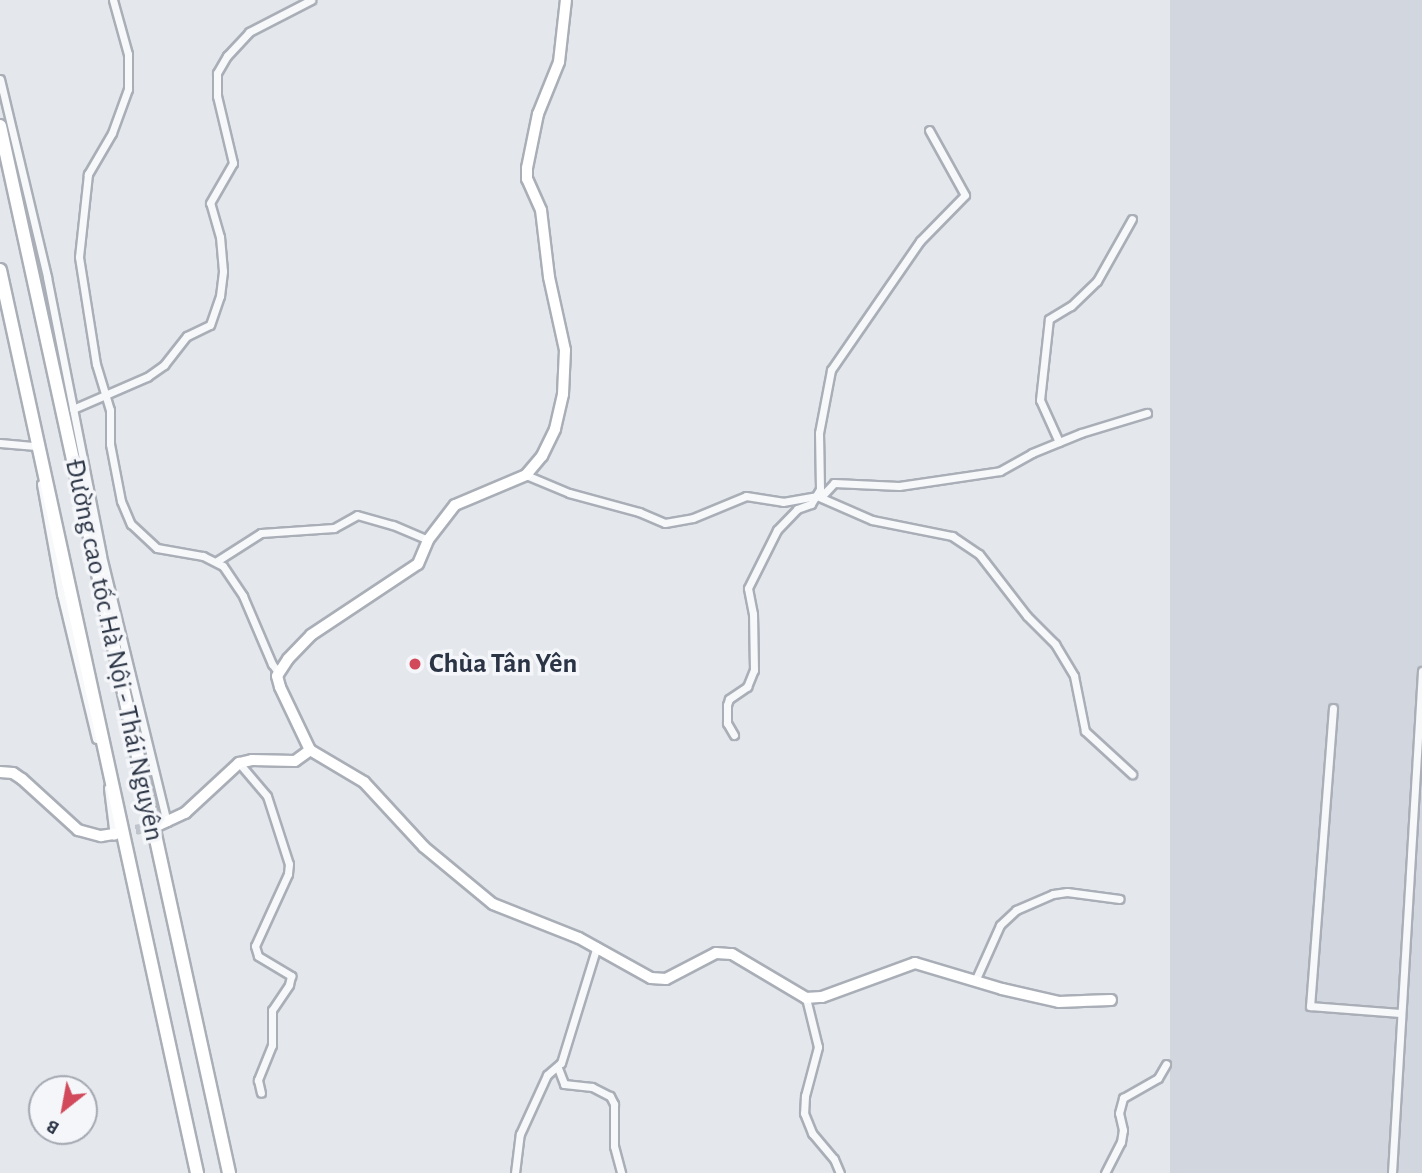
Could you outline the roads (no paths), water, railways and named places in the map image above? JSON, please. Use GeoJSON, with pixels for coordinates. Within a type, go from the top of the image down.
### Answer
{"type":"FeatureCollection","features":[{"type":"Feature","properties":{"kind":"highway","name":"Đường cao tốc Hà Nội - Thái Nguyên"},"geometry":{"type":"LineString","coordinates":[[0,126],[229,1173]]}},
{"type":"Feature","properties":{"kind":"highway","name":"Đường cao tốc Hà Nội - Thái Nguyên"},"geometry":{"type":"LineString","coordinates":[[0,270],[197,1173]]}},
{"type":"Feature","properties":{"kind":"street"},"geometry":{"type":"LineString","coordinates":[[113,0],[127,47],[128,89],[112,133],[88,174],[79,257],[96,364],[107,396],[114,472],[121,501],[131,524],[157,548],[217,561],[243,596],[278,673],[280,687],[310,751],[364,782],[424,846],[493,904],[597,947],[651,978],[666,979],[716,953],[732,954],[806,998],[822,997],[915,963],[1062,1002],[1111,1000]]}},
{"type":"Feature","properties":{"kind":"street"},"geometry":{"type":"LineString","coordinates":[[73,409],[158,371],[187,336],[208,328],[215,317],[223,271],[220,237],[210,203],[233,163],[217,96],[217,73],[227,56],[249,32],[311,0]]}},
{"type":"Feature","properties":{"kind":"street"},"geometry":{"type":"LineString","coordinates":[[278,673],[311,635],[416,566],[428,540],[454,505],[526,475],[542,456],[555,429],[562,394],[564,336],[549,277],[541,210],[527,179],[527,168],[538,114],[559,62],[566,0]]}},
{"type":"Feature","properties":{"kind":"street"},"geometry":{"type":"LineString","coordinates":[[0,79],[47,277],[102,556],[163,824],[186,813],[239,763],[252,760],[295,761],[310,751]]}},
{"type":"Feature","properties":{"kind":"street"},"geometry":{"type":"LineString","coordinates":[[819,496],[821,414],[831,370],[920,242],[965,195],[929,130]]}},
{"type":"Feature","properties":{"kind":"street"},"geometry":{"type":"LineString","coordinates":[[1059,442],[1040,400],[1049,319],[1071,306],[1097,281],[1132,219]]}},
{"type":"Feature","properties":{"kind":"street"},"geometry":{"type":"LineString","coordinates":[[0,291],[69,628],[107,779],[117,834],[90,835],[79,830],[22,779],[13,773],[0,772]]}},
{"type":"Feature","properties":{"kind":"street"},"geometry":{"type":"LineString","coordinates":[[734,735],[727,723],[727,705],[729,699],[747,687],[754,670],[753,614],[748,595],[751,580],[783,522],[797,509],[811,503],[834,483],[899,486],[1000,471],[1059,442],[1147,413]]}},
{"type":"Feature","properties":{"kind":"street"},"geometry":{"type":"LineString","coordinates":[[0,443],[33,446]]}},
{"type":"Feature","properties":{"kind":"street"},"geometry":{"type":"LineString","coordinates":[[526,475],[569,494],[671,523],[693,518],[746,496],[783,502],[819,496],[872,520],[939,532],[972,547],[1070,666],[1089,736],[1132,774]]}},
{"type":"Feature","properties":{"kind":"street"},"geometry":{"type":"LineString","coordinates":[[217,561],[261,533],[334,527],[357,515],[393,525],[428,540]]}},
{"type":"Feature","properties":{"kind":"street"},"geometry":{"type":"LineString","coordinates":[[1392,1173],[1422,671]]}},
{"type":"Feature","properties":{"kind":"street"},"geometry":{"type":"LineString","coordinates":[[1333,708],[1310,1006],[1400,1013]]}},
{"type":"Feature","properties":{"kind":"street"},"geometry":{"type":"LineString","coordinates":[[239,763],[267,796],[289,864],[288,874],[255,946],[258,956],[291,976],[289,985],[272,1010],[274,1032],[269,1055],[258,1080],[261,1093]]}},
{"type":"Feature","properties":{"kind":"street"},"geometry":{"type":"LineString","coordinates":[[975,981],[1007,915],[1053,894],[1067,892],[1120,899]]}},
{"type":"Feature","properties":{"kind":"street"},"geometry":{"type":"LineString","coordinates":[[597,947],[558,1068],[564,1084],[593,1087],[610,1096],[614,1104],[614,1146],[621,1173]]}},
{"type":"Feature","properties":{"kind":"street"},"geometry":{"type":"LineString","coordinates":[[806,998],[818,1047],[804,1096],[804,1113],[813,1133],[834,1159],[840,1173]]}},
{"type":"Feature","properties":{"kind":"street"},"geometry":{"type":"LineString","coordinates":[[1105,1173],[1121,1142],[1123,1130],[1119,1113],[1123,1098],[1158,1078],[1166,1064]]}},
{"type":"Feature","properties":{"kind":"street"},"geometry":{"type":"LineString","coordinates":[[515,1173],[520,1134],[529,1112],[547,1075],[558,1068]]}},
{"type":"Feature","properties":{"kind":"tunnel"},"geometry":{"type":"LineString","coordinates":[[121,833],[158,825]]}},
{"type":"Feature","properties":{"kind":"place","name":"Chùa Tân Yên"},"geometry":{"type":"Point","coordinates":[415,664]}}]}
